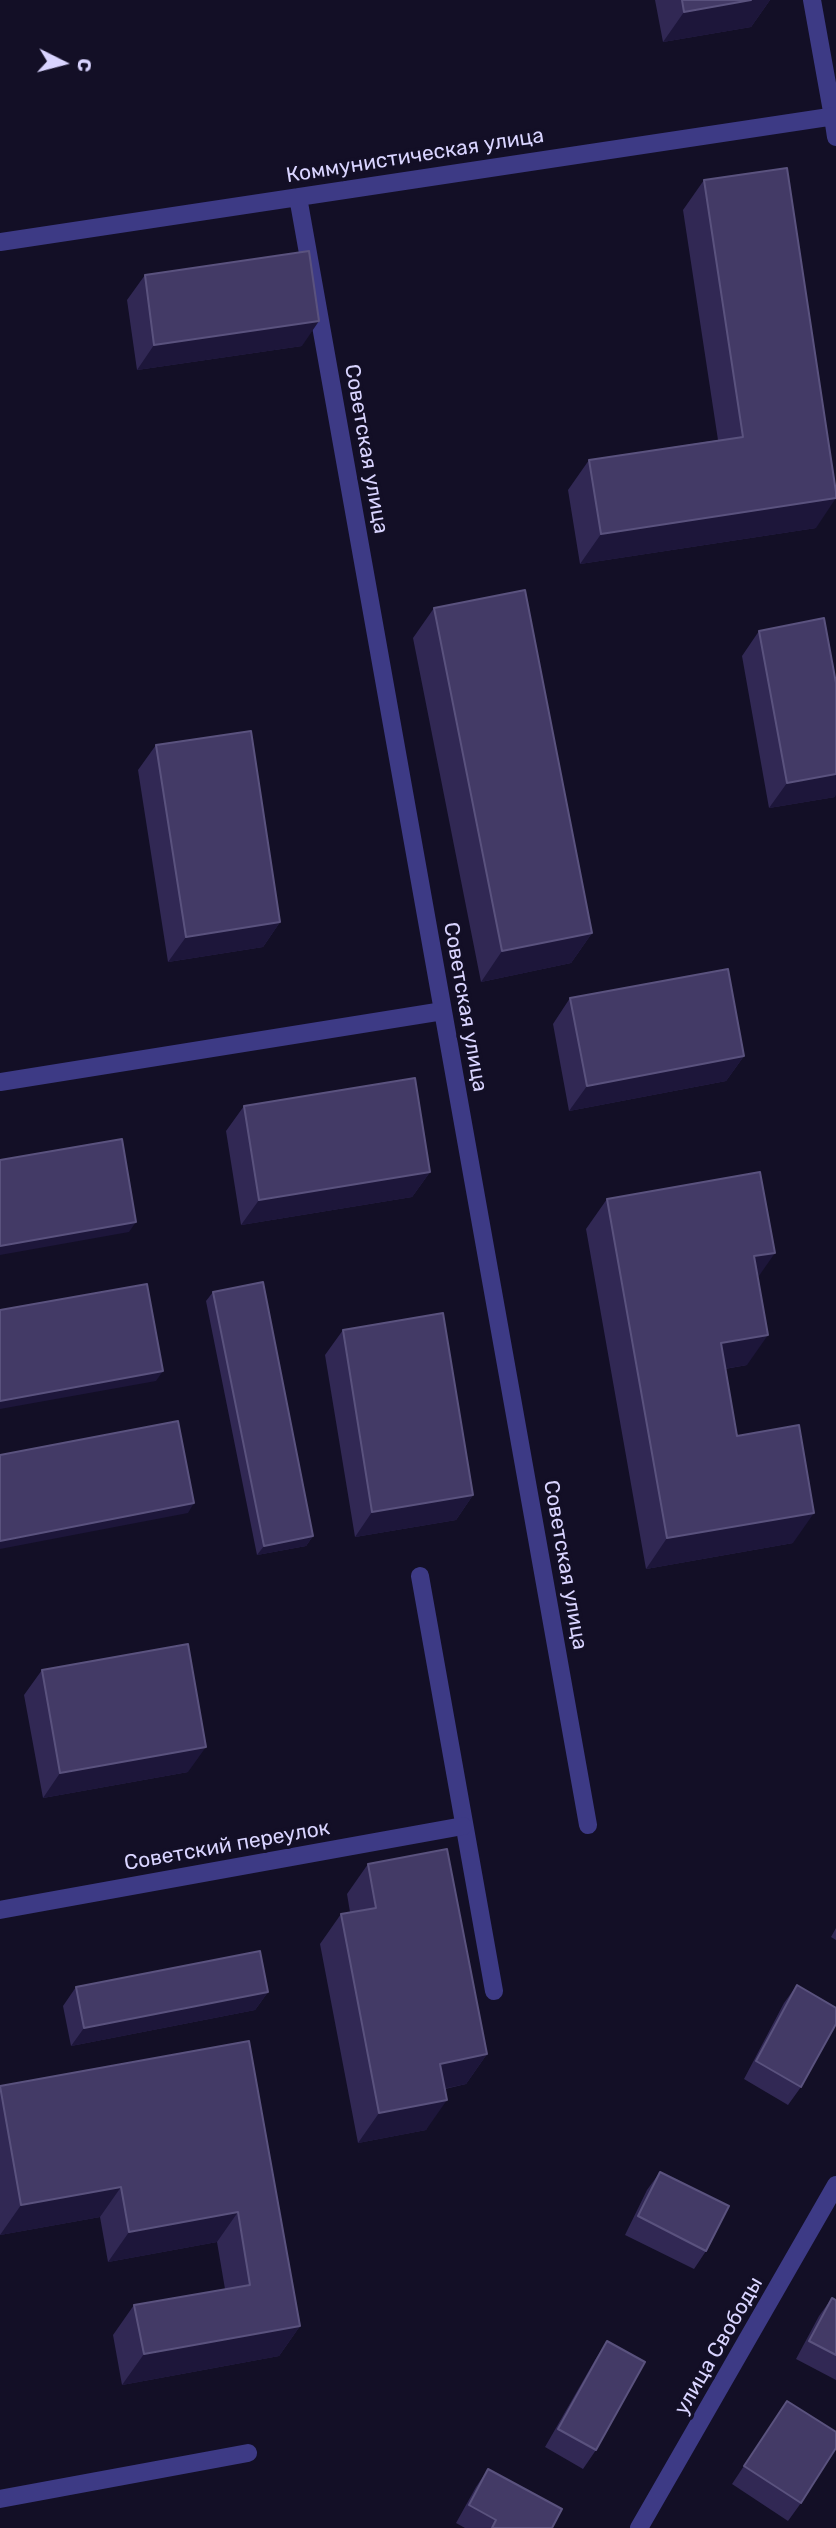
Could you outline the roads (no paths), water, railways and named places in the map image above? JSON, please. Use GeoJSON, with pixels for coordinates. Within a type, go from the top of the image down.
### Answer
{"type":"FeatureCollection","features":[{"type":"Feature","properties":{"kind":"street"},"geometry":{"type":"LineString","coordinates":[[812,0],[836,137]]}},
{"type":"Feature","properties":{"kind":"street","name":"Коммунистическая улица"},"geometry":{"type":"LineString","coordinates":[[0,242],[834,116]]}},
{"type":"Feature","properties":{"kind":"street","name":"Советская улица"},"geometry":{"type":"LineString","coordinates":[[298,197],[588,1825]]}},
{"type":"Feature","properties":{"kind":"street"},"geometry":{"type":"LineString","coordinates":[[0,1082],[443,1011]]}},
{"type":"Feature","properties":{"kind":"street"},"geometry":{"type":"LineString","coordinates":[[420,1576],[494,1991]]}},
{"type":"Feature","properties":{"kind":"street","name":"Советский переулок"},"geometry":{"type":"LineString","coordinates":[[0,1910],[463,1826]]}},
{"type":"Feature","properties":{"kind":"street","name":"улица Свободы"},"geometry":{"type":"LineString","coordinates":[[639,2528],[836,2185]]}},
{"type":"Feature","properties":{"kind":"street"},"geometry":{"type":"LineString","coordinates":[[0,2499],[248,2453]]}}]}
